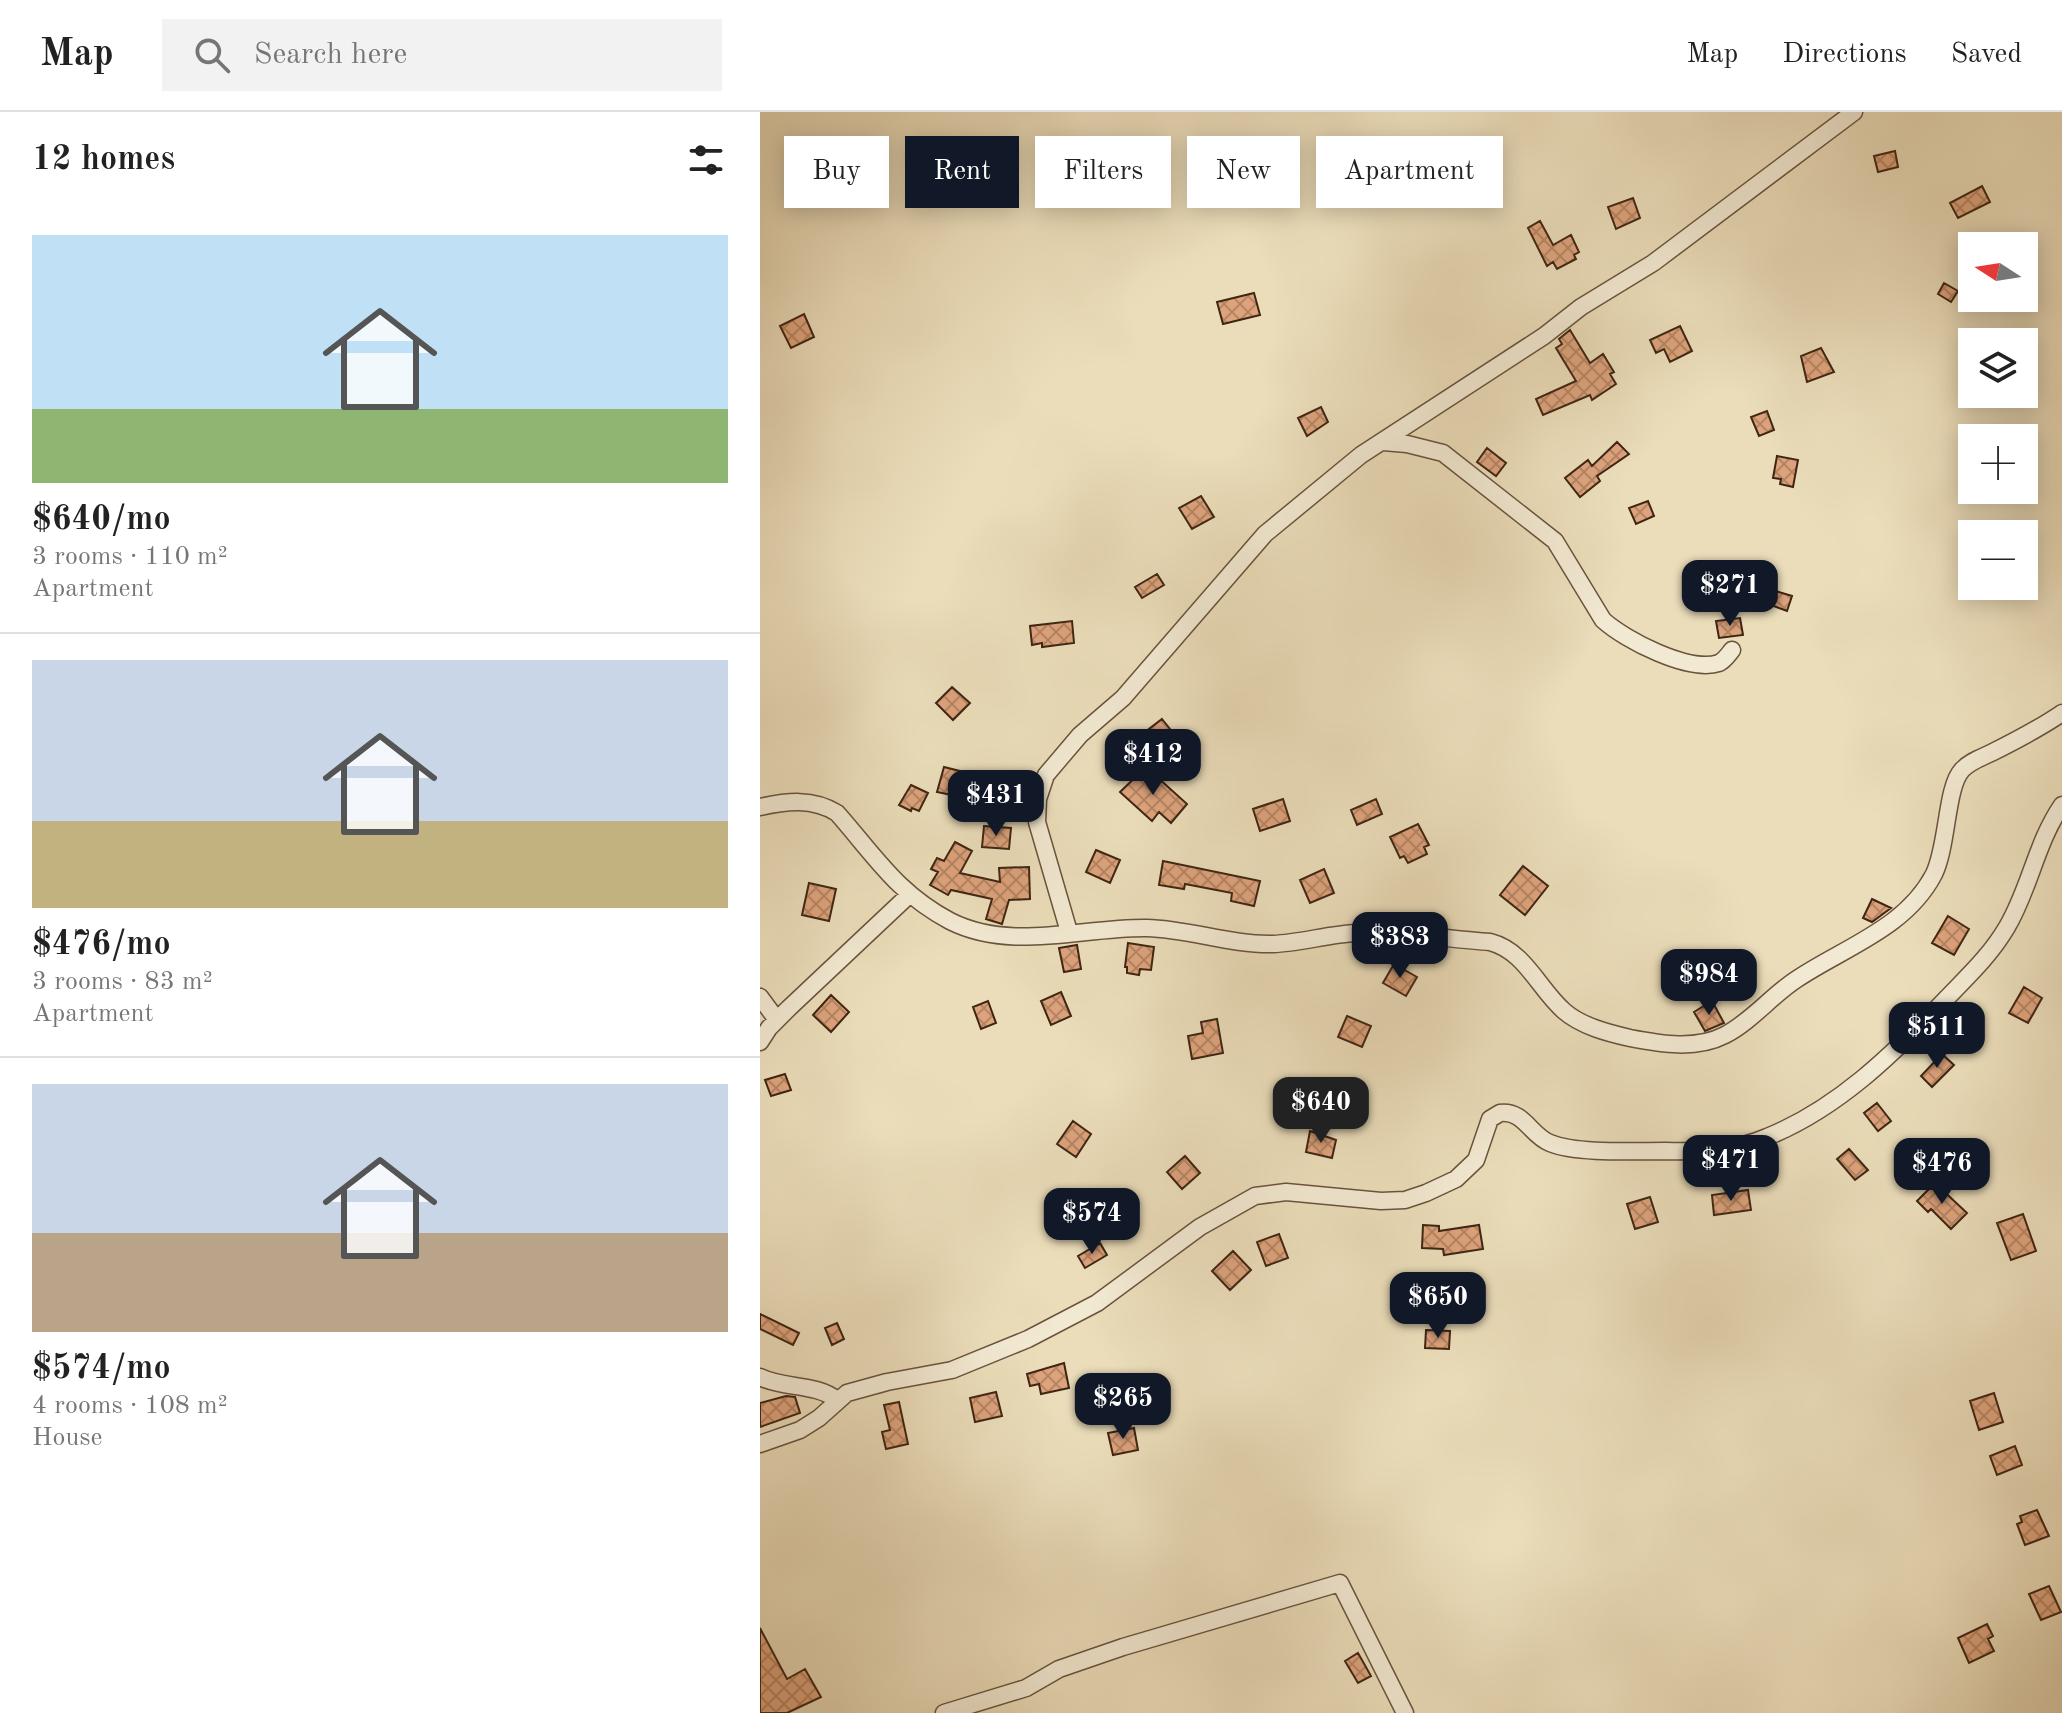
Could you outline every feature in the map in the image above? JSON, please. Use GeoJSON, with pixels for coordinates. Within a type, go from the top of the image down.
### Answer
{"type":"FeatureCollection","features":[{"type":"Feature","properties":{"kind":"street"},"geometry":{"type":"LineString","coordinates":[[1069,932],[1037,822],[1038,799],[1046,775],[1080,735],[1123,698],[1265,534],[1361,455],[1544,336],[1581,307],[1653,263],[1854,112]]}},
{"type":"Feature","properties":{"kind":"street"},"geometry":{"type":"LineString","coordinates":[[1383,442],[1443,453],[1555,541],[1603,620],[1614,630],[1678,660],[1706,665],[1722,662],[1732,650]]}},
{"type":"Feature","properties":{"kind":"street"},"geometry":{"type":"LineString","coordinates":[[760,807],[807,801],[830,808],[891,879],[909,895],[950,921],[982,932],[1028,937],[1149,928],[1274,944],[1358,933],[1490,942],[1516,955],[1554,1002],[1577,1020],[1626,1037],[1676,1045],[1704,1042],[1725,1035],[1794,980],[1888,927],[1915,901],[1933,874],[1944,846],[1952,789],[1961,771],[2062,713]]}},
{"type":"Feature","properties":{"kind":"street"},"geometry":{"type":"LineString","coordinates":[[760,1444],[800,1430],[819,1418],[837,1400],[857,1390],[952,1370],[1028,1339],[1097,1303],[1200,1227],[1255,1196],[1286,1192],[1381,1201],[1405,1200],[1426,1193],[1456,1179],[1476,1160],[1490,1119],[1500,1113],[1514,1114],[1541,1138],[1563,1147],[1666,1152],[1710,1150],[1767,1137],[1840,1096],[1866,1076],[1972,974],[2008,926],[2037,851],[2062,805]]}},
{"type":"Feature","properties":{"kind":"street"},"geometry":{"type":"LineString","coordinates":[[760,1042],[777,1020],[909,895]]}},
{"type":"Feature","properties":{"kind":"street"},"geometry":{"type":"LineString","coordinates":[[760,997],[777,1020]]}},
{"type":"Feature","properties":{"kind":"street"},"geometry":{"type":"LineString","coordinates":[[760,1377],[778,1384],[825,1393],[837,1400]]}},
{"type":"Feature","properties":{"kind":"street"},"geometry":{"type":"LineString","coordinates":[[944,1713],[1026,1688],[1078,1662],[1339,1583],[1343,1585],[1405,1713]]}},
{"type":"Feature","properties":{"kind":"building"},"geometry":{"type":"Polygon","coordinates":[[[1895,151],[1898,167],[1878,172],[1874,156],[1895,151]]]}},
{"type":"Feature","properties":{"kind":"building"},"geometry":{"type":"Polygon","coordinates":[[[1982,186],[1990,202],[1958,218],[1950,203],[1982,186]]]}},
{"type":"Feature","properties":{"kind":"building"},"geometry":{"type":"Polygon","coordinates":[[[1633,198],[1640,218],[1616,229],[1608,207],[1633,198]]]}},
{"type":"Feature","properties":{"kind":"building"},"geometry":{"type":"Polygon","coordinates":[[[1540,221],[1553,245],[1571,235],[1579,252],[1574,255],[1576,259],[1557,269],[1553,262],[1547,266],[1528,228],[1540,221]]]}},
{"type":"Feature","properties":{"kind":"building"},"geometry":{"type":"Polygon","coordinates":[[[1944,283],[1958,291],[1951,302],[1938,294],[1944,283]]]}},
{"type":"Feature","properties":{"kind":"building"},"geometry":{"type":"Polygon","coordinates":[[[1254,293],[1260,315],[1223,324],[1217,302],[1254,293]]]}},
{"type":"Feature","properties":{"kind":"building"},"geometry":{"type":"Polygon","coordinates":[[[804,314],[814,337],[791,348],[780,326],[804,314]]]}},
{"type":"Feature","properties":{"kind":"building"},"geometry":{"type":"Polygon","coordinates":[[[1680,326],[1692,351],[1670,362],[1664,349],[1656,353],[1650,340],[1680,326]]]}},
{"type":"Feature","properties":{"kind":"building"},"geometry":{"type":"Polygon","coordinates":[[[1570,330],[1590,363],[1603,354],[1614,372],[1610,374],[1616,384],[1592,400],[1590,395],[1543,415],[1536,399],[1576,381],[1556,348],[1562,344],[1559,339],[1570,330]]]}},
{"type":"Feature","properties":{"kind":"building"},"geometry":{"type":"Polygon","coordinates":[[[1821,348],[1834,372],[1807,382],[1801,356],[1821,348]]]}},
{"type":"Feature","properties":{"kind":"building"},"geometry":{"type":"Polygon","coordinates":[[[1321,407],[1328,422],[1307,436],[1298,418],[1321,407]]]}},
{"type":"Feature","properties":{"kind":"building"},"geometry":{"type":"Polygon","coordinates":[[[1767,411],[1774,430],[1759,436],[1751,417],[1767,411]]]}},
{"type":"Feature","properties":{"kind":"building"},"geometry":{"type":"Polygon","coordinates":[[[1617,442],[1629,454],[1597,476],[1600,481],[1580,497],[1565,478],[1588,460],[1592,466],[1617,442]]]}},
{"type":"Feature","properties":{"kind":"building"},"geometry":{"type":"Polygon","coordinates":[[[1487,448],[1506,463],[1496,476],[1477,462],[1487,448]]]}},
{"type":"Feature","properties":{"kind":"building"},"geometry":{"type":"Polygon","coordinates":[[[1777,456],[1798,460],[1793,487],[1780,484],[1781,479],[1773,478],[1777,456]]]}},
{"type":"Feature","properties":{"kind":"building"},"geometry":{"type":"Polygon","coordinates":[[[1201,496],[1214,517],[1192,529],[1179,508],[1201,496]]]}},
{"type":"Feature","properties":{"kind":"building"},"geometry":{"type":"Polygon","coordinates":[[[1648,501],[1654,516],[1636,524],[1629,508],[1648,501]]]}},
{"type":"Feature","properties":{"kind":"building"},"geometry":{"type":"Polygon","coordinates":[[[1157,574],[1164,585],[1142,598],[1135,587],[1157,574]]]}},
{"type":"Feature","properties":{"kind":"building"},"geometry":{"type":"Polygon","coordinates":[[[1772,590],[1792,596],[1787,611],[1768,604],[1772,590]]]}},
{"type":"Feature","properties":{"kind":"building"},"geometry":{"type":"Polygon","coordinates":[[[1740,618],[1743,635],[1719,638],[1716,621],[1740,618]]]}},
{"type":"Feature","properties":{"kind":"building"},"geometry":{"type":"Polygon","coordinates":[[[1072,621],[1074,643],[1042,647],[1042,643],[1032,645],[1030,626],[1072,621]]]}},
{"type":"Feature","properties":{"kind":"building"},"geometry":{"type":"Polygon","coordinates":[[[952,687],[970,703],[953,720],[936,703],[952,687]]]}},
{"type":"Feature","properties":{"kind":"building"},"geometry":{"type":"Polygon","coordinates":[[[1162,719],[1174,734],[1162,744],[1149,729],[1162,719]]]}},
{"type":"Feature","properties":{"kind":"building"},"geometry":{"type":"Polygon","coordinates":[[[944,767],[968,773],[967,776],[974,778],[971,799],[937,792],[944,767]]]}},
{"type":"Feature","properties":{"kind":"building"},"geometry":{"type":"Polygon","coordinates":[[[1146,767],[1187,804],[1171,823],[1159,812],[1152,821],[1120,792],[1146,767]]]}},
{"type":"Feature","properties":{"kind":"building"},"geometry":{"type":"Polygon","coordinates":[[[911,785],[928,793],[919,811],[899,805],[911,785]]]}},
{"type":"Feature","properties":{"kind":"building"},"geometry":{"type":"Polygon","coordinates":[[[1283,799],[1290,821],[1260,831],[1253,809],[1283,799]]]}},
{"type":"Feature","properties":{"kind":"building"},"geometry":{"type":"Polygon","coordinates":[[[1376,799],[1382,814],[1357,825],[1351,810],[1376,799]]]}},
{"type":"Feature","properties":{"kind":"building"},"geometry":{"type":"Polygon","coordinates":[[[1418,824],[1429,845],[1424,847],[1427,854],[1408,863],[1404,856],[1400,858],[1390,837],[1418,824]]]}},
{"type":"Feature","properties":{"kind":"building"},"geometry":{"type":"Polygon","coordinates":[[[984,826],[1011,828],[1009,849],[982,847],[984,826]]]}},
{"type":"Feature","properties":{"kind":"building"},"geometry":{"type":"Polygon","coordinates":[[[955,842],[972,851],[960,873],[1000,882],[999,868],[1029,867],[1030,899],[1009,900],[1002,924],[986,919],[992,899],[951,890],[948,895],[930,885],[938,872],[931,869],[937,858],[944,861],[955,842]]]}},
{"type":"Feature","properties":{"kind":"building"},"geometry":{"type":"Polygon","coordinates":[[[1096,850],[1120,860],[1110,883],[1086,872],[1096,850]]]}},
{"type":"Feature","properties":{"kind":"building"},"geometry":{"type":"Polygon","coordinates":[[[1163,861],[1260,881],[1254,906],[1231,901],[1232,893],[1185,884],[1184,889],[1159,885],[1163,861]]]}},
{"type":"Feature","properties":{"kind":"building"},"geometry":{"type":"Polygon","coordinates":[[[1523,866],[1548,886],[1525,915],[1500,895],[1523,866]]]}},
{"type":"Feature","properties":{"kind":"building"},"geometry":{"type":"Polygon","coordinates":[[[1324,869],[1334,893],[1310,903],[1300,880],[1324,869]]]}},
{"type":"Feature","properties":{"kind":"building"},"geometry":{"type":"Polygon","coordinates":[[[809,883],[836,889],[829,921],[802,915],[809,883]]]}},
{"type":"Feature","properties":{"kind":"building"},"geometry":{"type":"Polygon","coordinates":[[[1872,899],[1891,908],[1872,922],[1863,918],[1872,899]]]}},
{"type":"Feature","properties":{"kind":"building"},"geometry":{"type":"Polygon","coordinates":[[[1948,916],[1969,929],[1954,955],[1932,943],[1948,916]]]}},
{"type":"Feature","properties":{"kind":"building"},"geometry":{"type":"Polygon","coordinates":[[[1128,943],[1154,947],[1151,970],[1140,969],[1139,975],[1127,973],[1128,943]]]}},
{"type":"Feature","properties":{"kind":"building"},"geometry":{"type":"Polygon","coordinates":[[[1077,945],[1081,969],[1064,972],[1059,948],[1077,945]]]}},
{"type":"Feature","properties":{"kind":"building"},"geometry":{"type":"Polygon","coordinates":[[[1394,964],[1417,977],[1406,996],[1383,983],[1394,964]]]}},
{"type":"Feature","properties":{"kind":"building"},"geometry":{"type":"Polygon","coordinates":[[[2024,987],[2042,998],[2028,1023],[2009,1013],[2024,987]]]}},
{"type":"Feature","properties":{"kind":"building"},"geometry":{"type":"Polygon","coordinates":[[[1061,992],[1071,1016],[1051,1025],[1041,1001],[1061,992]]]}},
{"type":"Feature","properties":{"kind":"building"},"geometry":{"type":"Polygon","coordinates":[[[831,995],[849,1012],[831,1032],[813,1015],[831,995]]]}},
{"type":"Feature","properties":{"kind":"building"},"geometry":{"type":"Polygon","coordinates":[[[988,1001],[996,1023],[981,1029],[973,1007],[988,1001]]]}},
{"type":"Feature","properties":{"kind":"building"},"geometry":{"type":"Polygon","coordinates":[[[1712,1001],[1724,1023],[1705,1031],[1694,1012],[1712,1001]]]}},
{"type":"Feature","properties":{"kind":"building"},"geometry":{"type":"Polygon","coordinates":[[[1347,1016],[1371,1026],[1362,1047],[1338,1037],[1347,1016]]]}},
{"type":"Feature","properties":{"kind":"building"},"geometry":{"type":"Polygon","coordinates":[[[1217,1019],[1223,1053],[1192,1059],[1188,1036],[1203,1033],[1201,1022],[1217,1019]]]}},
{"type":"Feature","properties":{"kind":"building"},"geometry":{"type":"Polygon","coordinates":[[[1942,1054],[1954,1065],[1932,1087],[1921,1076],[1942,1054]]]}},
{"type":"Feature","properties":{"kind":"building"},"geometry":{"type":"Polygon","coordinates":[[[785,1074],[791,1090],[771,1096],[765,1080],[785,1074]]]}},
{"type":"Feature","properties":{"kind":"building"},"geometry":{"type":"Polygon","coordinates":[[[1877,1103],[1891,1121],[1878,1131],[1864,1113],[1877,1103]]]}},
{"type":"Feature","properties":{"kind":"building"},"geometry":{"type":"Polygon","coordinates":[[[1073,1121],[1091,1134],[1076,1157],[1057,1144],[1073,1121]]]}},
{"type":"Feature","properties":{"kind":"building"},"geometry":{"type":"Polygon","coordinates":[[[1310,1131],[1336,1140],[1332,1158],[1306,1152],[1310,1131]]]}},
{"type":"Feature","properties":{"kind":"building"},"geometry":{"type":"Polygon","coordinates":[[[1849,1149],[1868,1170],[1855,1180],[1837,1159],[1849,1149]]]}},
{"type":"Feature","properties":{"kind":"building"},"geometry":{"type":"Polygon","coordinates":[[[1185,1156],[1200,1173],[1182,1189],[1167,1172],[1185,1156]]]}},
{"type":"Feature","properties":{"kind":"building"},"geometry":{"type":"Polygon","coordinates":[[[1935,1183],[1967,1213],[1951,1229],[1931,1209],[1928,1212],[1917,1201],[1935,1183]]]}},
{"type":"Feature","properties":{"kind":"building"},"geometry":{"type":"Polygon","coordinates":[[[1748,1190],[1751,1210],[1714,1215],[1712,1195],[1748,1190]]]}},
{"type":"Feature","properties":{"kind":"building"},"geometry":{"type":"Polygon","coordinates":[[[1650,1197],[1658,1222],[1635,1229],[1627,1204],[1650,1197]]]}},
{"type":"Feature","properties":{"kind":"building"},"geometry":{"type":"Polygon","coordinates":[[[2023,1214],[2036,1251],[2011,1260],[1997,1223],[2023,1214]]]}},
{"type":"Feature","properties":{"kind":"building"},"geometry":{"type":"Polygon","coordinates":[[[1423,1225],[1439,1226],[1439,1231],[1479,1225],[1483,1249],[1444,1255],[1443,1249],[1422,1248],[1423,1225]]]}},
{"type":"Feature","properties":{"kind":"building"},"geometry":{"type":"Polygon","coordinates":[[[1279,1234],[1288,1258],[1266,1266],[1257,1242],[1279,1234]]]}},
{"type":"Feature","properties":{"kind":"building"},"geometry":{"type":"Polygon","coordinates":[[[1100,1243],[1107,1255],[1085,1268],[1078,1256],[1100,1243]]]}},
{"type":"Feature","properties":{"kind":"building"},"geometry":{"type":"Polygon","coordinates":[[[1233,1251],[1251,1270],[1230,1290],[1212,1271],[1233,1251]]]}},
{"type":"Feature","properties":{"kind":"building"},"geometry":{"type":"Polygon","coordinates":[[[760,1314],[799,1333],[793,1345],[760,1329],[760,1314]]]}},
{"type":"Feature","properties":{"kind":"building"},"geometry":{"type":"Polygon","coordinates":[[[837,1323],[844,1339],[832,1345],[825,1328],[837,1323]]]}},
{"type":"Feature","properties":{"kind":"building"},"geometry":{"type":"Polygon","coordinates":[[[1426,1330],[1450,1331],[1449,1349],[1425,1348],[1426,1330]]]}},
{"type":"Feature","properties":{"kind":"building"},"geometry":{"type":"Polygon","coordinates":[[[1064,1363],[1069,1388],[1041,1394],[1039,1384],[1030,1386],[1027,1374],[1064,1363]]]}},
{"type":"Feature","properties":{"kind":"building"},"geometry":{"type":"Polygon","coordinates":[[[996,1392],[1002,1416],[975,1422],[970,1398],[996,1392]]]}},
{"type":"Feature","properties":{"kind":"building"},"geometry":{"type":"Polygon","coordinates":[[[1994,1393],[2003,1422],[1979,1430],[1970,1401],[1994,1393]]]}},
{"type":"Feature","properties":{"kind":"building"},"geometry":{"type":"Polygon","coordinates":[[[786,1396],[795,1397],[800,1413],[760,1427],[760,1403],[786,1396]]]}},
{"type":"Feature","properties":{"kind":"building"},"geometry":{"type":"Polygon","coordinates":[[[899,1402],[908,1444],[886,1449],[882,1432],[890,1430],[884,1405],[899,1402]]]}},
{"type":"Feature","properties":{"kind":"building"},"geometry":{"type":"Polygon","coordinates":[[[1134,1428],[1138,1450],[1113,1455],[1108,1433],[1134,1428]]]}},
{"type":"Feature","properties":{"kind":"building"},"geometry":{"type":"Polygon","coordinates":[[[2015,1446],[2022,1465],[1997,1475],[1990,1456],[2015,1446]]]}},
{"type":"Feature","properties":{"kind":"building"},"geometry":{"type":"Polygon","coordinates":[[[2037,1510],[2049,1536],[2025,1545],[2017,1524],[2022,1522],[2020,1516],[2037,1510]]]}},
{"type":"Feature","properties":{"kind":"building"},"geometry":{"type":"Polygon","coordinates":[[[2049,1586],[2061,1612],[2041,1620],[2029,1594],[2049,1586]]]}},
{"type":"Feature","properties":{"kind":"building"},"geometry":{"type":"Polygon","coordinates":[[[1987,1624],[1993,1636],[1988,1639],[1994,1651],[1969,1663],[1958,1638],[1987,1624]]]}},
{"type":"Feature","properties":{"kind":"building"},"geometry":{"type":"Polygon","coordinates":[[[760,1628],[787,1679],[805,1669],[821,1697],[787,1713],[760,1713],[760,1628]]]}},
{"type":"Feature","properties":{"kind":"building"},"geometry":{"type":"Polygon","coordinates":[[[1358,1653],[1371,1676],[1358,1683],[1345,1661],[1358,1653]]]}}]}
